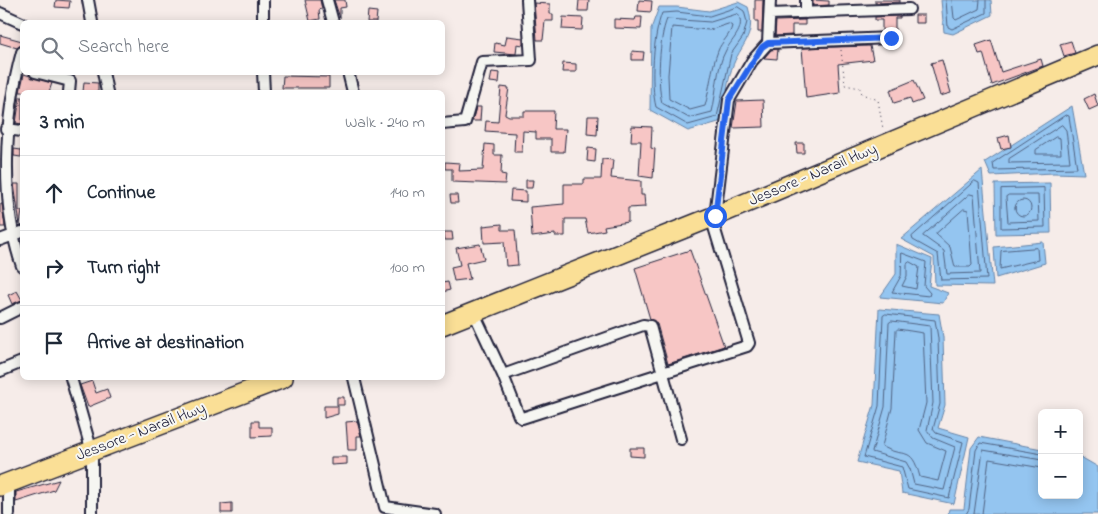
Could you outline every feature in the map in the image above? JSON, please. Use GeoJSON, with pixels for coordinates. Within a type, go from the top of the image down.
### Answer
{"type":"FeatureCollection","features":[{"type":"Feature","properties":{"kind":"highway","name":"Jessore - Narail Hwy"},"geometry":{"type":"LineString","coordinates":[[445,323],[713,217],[1098,55]]}},
{"type":"Feature","properties":{"kind":"highway","name":"Jessore - Narail Hwy"},"geometry":{"type":"LineString","coordinates":[[5,485],[278,380]]}},
{"type":"Feature","properties":{"kind":"street"},"geometry":{"type":"LineString","coordinates":[[88,0],[92,20]]}},
{"type":"Feature","properties":{"kind":"street"},"geometry":{"type":"LineString","coordinates":[[263,0],[263,20]]}},
{"type":"Feature","properties":{"kind":"street"},"geometry":{"type":"LineString","coordinates":[[327,0],[332,20]]}},
{"type":"Feature","properties":{"kind":"street"},"geometry":{"type":"LineString","coordinates":[[445,124],[465,122],[482,62],[531,60],[527,0]]}},
{"type":"Feature","properties":{"kind":"street"},"geometry":{"type":"LineString","coordinates":[[474,313],[503,375],[519,416],[522,418],[748,345],[713,217],[729,100],[752,62],[768,43],[770,0]]}},
{"type":"Feature","properties":{"kind":"street"},"geometry":{"type":"LineString","coordinates":[[806,0],[806,13]]}},
{"type":"Feature","properties":{"kind":"street"},"geometry":{"type":"LineString","coordinates":[[770,14],[909,10]]}},
{"type":"Feature","properties":{"kind":"street"},"geometry":{"type":"LineString","coordinates":[[0,13],[20,22]]}},
{"type":"Feature","properties":{"kind":"street"},"geometry":{"type":"LineString","coordinates":[[768,43],[891,38]]}},
{"type":"Feature","properties":{"kind":"street"},"geometry":{"type":"LineString","coordinates":[[20,69],[9,97],[2,172],[4,205],[16,254],[20,262]]}},
{"type":"Feature","properties":{"kind":"street"},"geometry":{"type":"LineString","coordinates":[[47,75],[70,81],[69,90]]}},
{"type":"Feature","properties":{"kind":"street"},"geometry":{"type":"LineString","coordinates":[[104,75],[107,90]]}},
{"type":"Feature","properties":{"kind":"street"},"geometry":{"type":"LineString","coordinates":[[263,75],[264,90]]}},
{"type":"Feature","properties":{"kind":"street"},"geometry":{"type":"LineString","coordinates":[[349,75],[352,90]]}},
{"type":"Feature","properties":{"kind":"street"},"geometry":{"type":"LineString","coordinates":[[6,129],[20,131]]}},
{"type":"Feature","properties":{"kind":"street"},"geometry":{"type":"LineString","coordinates":[[0,240],[20,233]]}},
{"type":"Feature","properties":{"kind":"street"},"geometry":{"type":"LineString","coordinates":[[0,318],[20,308]]}},
{"type":"Feature","properties":{"kind":"street"},"geometry":{"type":"LineString","coordinates":[[503,375],[647,324],[650,326],[664,373],[681,439]]}},
{"type":"Feature","properties":{"kind":"street"},"geometry":{"type":"LineString","coordinates":[[0,371],[20,363]]}},
{"type":"Feature","properties":{"kind":"street"},"geometry":{"type":"LineString","coordinates":[[72,380],[92,452],[92,514]]}},
{"type":"Feature","properties":{"kind":"street"},"geometry":{"type":"LineString","coordinates":[[354,380],[385,507],[436,514]]}},
{"type":"Feature","properties":{"kind":"street"},"geometry":{"type":"LineString","coordinates":[[5,485],[9,514]]}},
{"type":"Feature","properties":{"kind":"path"},"geometry":{"type":"LineString","coordinates":[[840,40],[845,85],[860,88],[862,94],[878,100],[885,145]]}},
{"type":"Feature","properties":{"kind":"water"},"geometry":{"type":"Polygon","coordinates":[[[941,0],[991,0],[992,15],[953,34],[944,32],[941,0]]]}},
{"type":"Feature","properties":{"kind":"water"},"geometry":{"type":"Polygon","coordinates":[[[738,2],[748,7],[750,18],[749,35],[733,65],[727,86],[722,121],[688,131],[650,110],[651,29],[659,7],[709,11],[738,2]]]}},
{"type":"Feature","properties":{"kind":"water"},"geometry":{"type":"Polygon","coordinates":[[[1072,106],[1084,174],[1054,173],[991,176],[985,162],[1072,106]]]}},
{"type":"Feature","properties":{"kind":"water"},"geometry":{"type":"Polygon","coordinates":[[[982,170],[993,286],[935,285],[934,257],[901,239],[982,170]]]}},
{"type":"Feature","properties":{"kind":"water"},"geometry":{"type":"Polygon","coordinates":[[[1050,183],[1051,233],[996,234],[995,184],[1050,183]]]}},
{"type":"Feature","properties":{"kind":"water"},"geometry":{"type":"Polygon","coordinates":[[[1043,242],[1045,263],[996,278],[994,247],[1043,242]]]}},
{"type":"Feature","properties":{"kind":"water"},"geometry":{"type":"Polygon","coordinates":[[[896,244],[932,259],[929,286],[948,293],[943,303],[880,297],[896,274],[896,244]]]}},
{"type":"Feature","properties":{"kind":"water"},"geometry":{"type":"Polygon","coordinates":[[[879,309],[939,314],[943,337],[945,405],[938,428],[969,437],[954,504],[902,493],[899,471],[857,462],[874,405],[879,309]]]}},
{"type":"Feature","properties":{"kind":"water"},"geometry":{"type":"Polygon","coordinates":[[[979,437],[1038,448],[1038,499],[1083,499],[1083,458],[1098,467],[1098,514],[948,514],[949,509],[964,509],[971,448],[979,437]]]}},
{"type":"Feature","properties":{"kind":"building"},"geometry":{"type":"Polygon","coordinates":[[[56,0],[70,1],[69,8],[55,7],[56,0]]]}},
{"type":"Feature","properties":{"kind":"building"},"geometry":{"type":"Polygon","coordinates":[[[305,0],[320,0],[322,9],[319,10],[320,19],[310,20],[305,0]]]}},
{"type":"Feature","properties":{"kind":"building"},"geometry":{"type":"Polygon","coordinates":[[[334,0],[345,0],[346,7],[340,8],[340,18],[334,0]]]}},
{"type":"Feature","properties":{"kind":"building"},"geometry":{"type":"Polygon","coordinates":[[[579,0],[589,0],[588,11],[578,11],[579,0]]]}},
{"type":"Feature","properties":{"kind":"building"},"geometry":{"type":"Polygon","coordinates":[[[639,0],[652,1],[651,12],[638,11],[639,0]]]}},
{"type":"Feature","properties":{"kind":"building"},"geometry":{"type":"Polygon","coordinates":[[[755,0],[763,0],[762,32],[758,32],[758,21],[755,21],[755,0]]]}},
{"type":"Feature","properties":{"kind":"building"},"geometry":{"type":"Polygon","coordinates":[[[813,0],[829,1],[829,5],[813,6],[813,0]]]}},
{"type":"Feature","properties":{"kind":"building"},"geometry":{"type":"Polygon","coordinates":[[[875,0],[900,0],[900,2],[875,3],[875,0]]]}},
{"type":"Feature","properties":{"kind":"building"},"geometry":{"type":"Polygon","coordinates":[[[534,3],[550,4],[550,14],[553,14],[553,21],[545,21],[543,40],[537,40],[534,3]]]}},
{"type":"Feature","properties":{"kind":"building"},"geometry":{"type":"Polygon","coordinates":[[[368,11],[377,12],[376,20],[367,20],[368,11]]]}},
{"type":"Feature","properties":{"kind":"building"},"geometry":{"type":"Polygon","coordinates":[[[915,15],[924,15],[924,23],[915,23],[915,15]]]}},
{"type":"Feature","properties":{"kind":"building"},"geometry":{"type":"Polygon","coordinates":[[[900,16],[900,18],[895,18],[895,33],[882,31],[882,20],[875,20],[875,17],[900,16]]]}},
{"type":"Feature","properties":{"kind":"building"},"geometry":{"type":"Polygon","coordinates":[[[563,17],[583,18],[582,30],[562,29],[563,17]]]}},
{"type":"Feature","properties":{"kind":"building"},"geometry":{"type":"Polygon","coordinates":[[[636,17],[642,17],[641,29],[614,28],[614,19],[635,20],[636,17]]]}},
{"type":"Feature","properties":{"kind":"building"},"geometry":{"type":"Polygon","coordinates":[[[805,20],[805,25],[792,25],[792,35],[775,36],[776,21],[805,20]]]}},
{"type":"Feature","properties":{"kind":"building"},"geometry":{"type":"Polygon","coordinates":[[[0,35],[20,40],[20,46],[17,48],[0,43],[0,35]]]}},
{"type":"Feature","properties":{"kind":"building"},"geometry":{"type":"Polygon","coordinates":[[[507,36],[523,38],[523,45],[517,44],[516,54],[494,52],[495,43],[505,45],[507,36]]]}},
{"type":"Feature","properties":{"kind":"building"},"geometry":{"type":"Polygon","coordinates":[[[991,40],[1001,72],[1041,59],[1043,66],[992,85],[983,53],[979,54],[976,45],[991,40]]]}},
{"type":"Feature","properties":{"kind":"building"},"geometry":{"type":"Polygon","coordinates":[[[1071,41],[1075,53],[1064,56],[1060,44],[1071,41]]]}},
{"type":"Feature","properties":{"kind":"building"},"geometry":{"type":"Polygon","coordinates":[[[870,46],[873,60],[838,64],[840,93],[806,98],[802,48],[870,46]]]}},
{"type":"Feature","properties":{"kind":"building"},"geometry":{"type":"Polygon","coordinates":[[[778,49],[777,59],[764,58],[771,50],[778,49]]]}},
{"type":"Feature","properties":{"kind":"building"},"geometry":{"type":"Polygon","coordinates":[[[632,51],[644,52],[643,60],[632,60],[632,51]]]}},
{"type":"Feature","properties":{"kind":"building"},"geometry":{"type":"Polygon","coordinates":[[[942,60],[951,93],[940,96],[931,63],[942,60]]]}},
{"type":"Feature","properties":{"kind":"building"},"geometry":{"type":"Polygon","coordinates":[[[563,63],[576,64],[576,72],[562,72],[563,63]]]}},
{"type":"Feature","properties":{"kind":"building"},"geometry":{"type":"Polygon","coordinates":[[[492,72],[500,73],[499,83],[490,82],[492,72]]]}},
{"type":"Feature","properties":{"kind":"building"},"geometry":{"type":"Polygon","coordinates":[[[24,75],[52,83],[50,90],[20,90],[24,75]]]}},
{"type":"Feature","properties":{"kind":"building"},"geometry":{"type":"Polygon","coordinates":[[[283,76],[329,77],[329,88],[282,88],[283,76]]]}},
{"type":"Feature","properties":{"kind":"building"},"geometry":{"type":"Polygon","coordinates":[[[914,80],[923,100],[912,104],[910,98],[894,103],[890,90],[914,80]]]}},
{"type":"Feature","properties":{"kind":"building"},"geometry":{"type":"Polygon","coordinates":[[[84,82],[98,83],[98,90],[83,90],[84,82]]]}},
{"type":"Feature","properties":{"kind":"building"},"geometry":{"type":"Polygon","coordinates":[[[501,87],[509,88],[505,114],[509,116],[524,116],[524,111],[554,111],[553,129],[566,129],[564,152],[551,152],[551,139],[536,139],[536,132],[523,131],[522,152],[514,152],[515,133],[485,131],[486,121],[498,122],[501,87]]]}},
{"type":"Feature","properties":{"kind":"building"},"geometry":{"type":"Polygon","coordinates":[[[1094,94],[1098,106],[1089,110],[1084,99],[1094,94]]]}},
{"type":"Feature","properties":{"kind":"building"},"geometry":{"type":"Polygon","coordinates":[[[20,97],[20,124],[16,123],[20,97]]]}},
{"type":"Feature","properties":{"kind":"building"},"geometry":{"type":"Polygon","coordinates":[[[763,100],[764,127],[733,128],[737,101],[763,100]]]}},
{"type":"Feature","properties":{"kind":"building"},"geometry":{"type":"Polygon","coordinates":[[[476,107],[481,107],[480,121],[472,121],[476,107]]]}},
{"type":"Feature","properties":{"kind":"building"},"geometry":{"type":"Polygon","coordinates":[[[588,116],[598,116],[597,135],[587,134],[588,116]]]}},
{"type":"Feature","properties":{"kind":"building"},"geometry":{"type":"Polygon","coordinates":[[[632,126],[652,127],[651,148],[655,149],[653,178],[639,176],[641,141],[631,141],[632,126]]]}},
{"type":"Feature","properties":{"kind":"building"},"geometry":{"type":"Polygon","coordinates":[[[1009,135],[1011,147],[1001,149],[998,138],[1009,135]]]}},
{"type":"Feature","properties":{"kind":"building"},"geometry":{"type":"Polygon","coordinates":[[[796,143],[804,143],[804,153],[797,153],[796,143]]]}},
{"type":"Feature","properties":{"kind":"building"},"geometry":{"type":"Polygon","coordinates":[[[485,144],[494,145],[494,155],[502,155],[501,174],[506,175],[505,184],[452,182],[452,169],[445,169],[445,162],[460,163],[459,171],[483,170],[485,144]]]}},
{"type":"Feature","properties":{"kind":"building"},"geometry":{"type":"Polygon","coordinates":[[[588,148],[596,149],[595,162],[587,161],[588,148]]]}},
{"type":"Feature","properties":{"kind":"building"},"geometry":{"type":"Polygon","coordinates":[[[14,149],[20,150],[20,157],[14,156],[14,149]]]}},
{"type":"Feature","properties":{"kind":"building"},"geometry":{"type":"Polygon","coordinates":[[[602,159],[613,160],[611,178],[641,181],[641,195],[644,195],[645,207],[628,208],[628,222],[604,226],[605,230],[588,233],[585,219],[565,219],[565,236],[555,236],[555,234],[532,237],[530,207],[564,204],[564,184],[584,184],[584,179],[601,179],[602,159]]]}},
{"type":"Feature","properties":{"kind":"building"},"geometry":{"type":"Polygon","coordinates":[[[526,180],[533,180],[532,188],[526,188],[526,180]]]}},
{"type":"Feature","properties":{"kind":"building"},"geometry":{"type":"Polygon","coordinates":[[[14,184],[19,184],[20,225],[14,184]]]}},
{"type":"Feature","properties":{"kind":"building"},"geometry":{"type":"Polygon","coordinates":[[[511,190],[526,191],[526,202],[510,201],[511,190]]]}},
{"type":"Feature","properties":{"kind":"building"},"geometry":{"type":"Polygon","coordinates":[[[450,195],[457,195],[458,203],[451,203],[450,195]]]}},
{"type":"Feature","properties":{"kind":"building"},"geometry":{"type":"Polygon","coordinates":[[[0,204],[2,204],[5,227],[0,227],[0,204]]]}},
{"type":"Feature","properties":{"kind":"building"},"geometry":{"type":"Polygon","coordinates":[[[502,224],[502,230],[515,230],[518,265],[506,266],[504,242],[484,243],[483,226],[502,224]]]}},
{"type":"Feature","properties":{"kind":"building"},"geometry":{"type":"Polygon","coordinates":[[[445,232],[452,232],[453,240],[445,240],[445,232]]]}},
{"type":"Feature","properties":{"kind":"building"},"geometry":{"type":"Polygon","coordinates":[[[480,244],[484,259],[466,263],[470,279],[454,281],[451,267],[460,265],[456,248],[480,244]]]}},
{"type":"Feature","properties":{"kind":"building"},"geometry":{"type":"Polygon","coordinates":[[[690,250],[724,346],[668,364],[657,324],[650,319],[635,268],[690,250]]]}},
{"type":"Feature","properties":{"kind":"building"},"geometry":{"type":"Polygon","coordinates":[[[445,282],[448,282],[450,290],[445,291],[445,282]]]}},
{"type":"Feature","properties":{"kind":"building"},"geometry":{"type":"Polygon","coordinates":[[[17,291],[20,301],[12,304],[8,295],[17,291]]]}},
{"type":"Feature","properties":{"kind":"building"},"geometry":{"type":"Polygon","coordinates":[[[92,381],[96,393],[107,389],[110,398],[88,407],[80,385],[92,381]]]}},
{"type":"Feature","properties":{"kind":"building"},"geometry":{"type":"Polygon","coordinates":[[[337,397],[344,397],[344,405],[337,405],[337,397]]]}},
{"type":"Feature","properties":{"kind":"building"},"geometry":{"type":"Polygon","coordinates":[[[324,406],[338,406],[338,414],[324,418],[324,406]]]}},
{"type":"Feature","properties":{"kind":"building"},"geometry":{"type":"Polygon","coordinates":[[[252,421],[259,421],[259,427],[272,427],[272,436],[252,437],[252,421]]]}},
{"type":"Feature","properties":{"kind":"building"},"geometry":{"type":"Polygon","coordinates":[[[357,421],[361,436],[357,436],[357,450],[348,450],[346,422],[357,421]]]}},
{"type":"Feature","properties":{"kind":"building"},"geometry":{"type":"Polygon","coordinates":[[[630,448],[644,448],[644,457],[630,456],[630,448]]]}},
{"type":"Feature","properties":{"kind":"building"},"geometry":{"type":"Polygon","coordinates":[[[331,457],[347,457],[347,464],[331,465],[331,457]]]}},
{"type":"Feature","properties":{"kind":"building"},"geometry":{"type":"Polygon","coordinates":[[[59,480],[54,490],[16,502],[16,492],[59,480]]]}},
{"type":"Feature","properties":{"kind":"building"},"geometry":{"type":"Polygon","coordinates":[[[232,503],[232,513],[221,513],[221,504],[232,503]]]}},
{"type":"Feature","properties":{"kind":"route"},"geometry":{"type":"LineString","coordinates":[[715,216],[725,146],[729,100],[762,47],[768,43],[891,38]]}}]}
